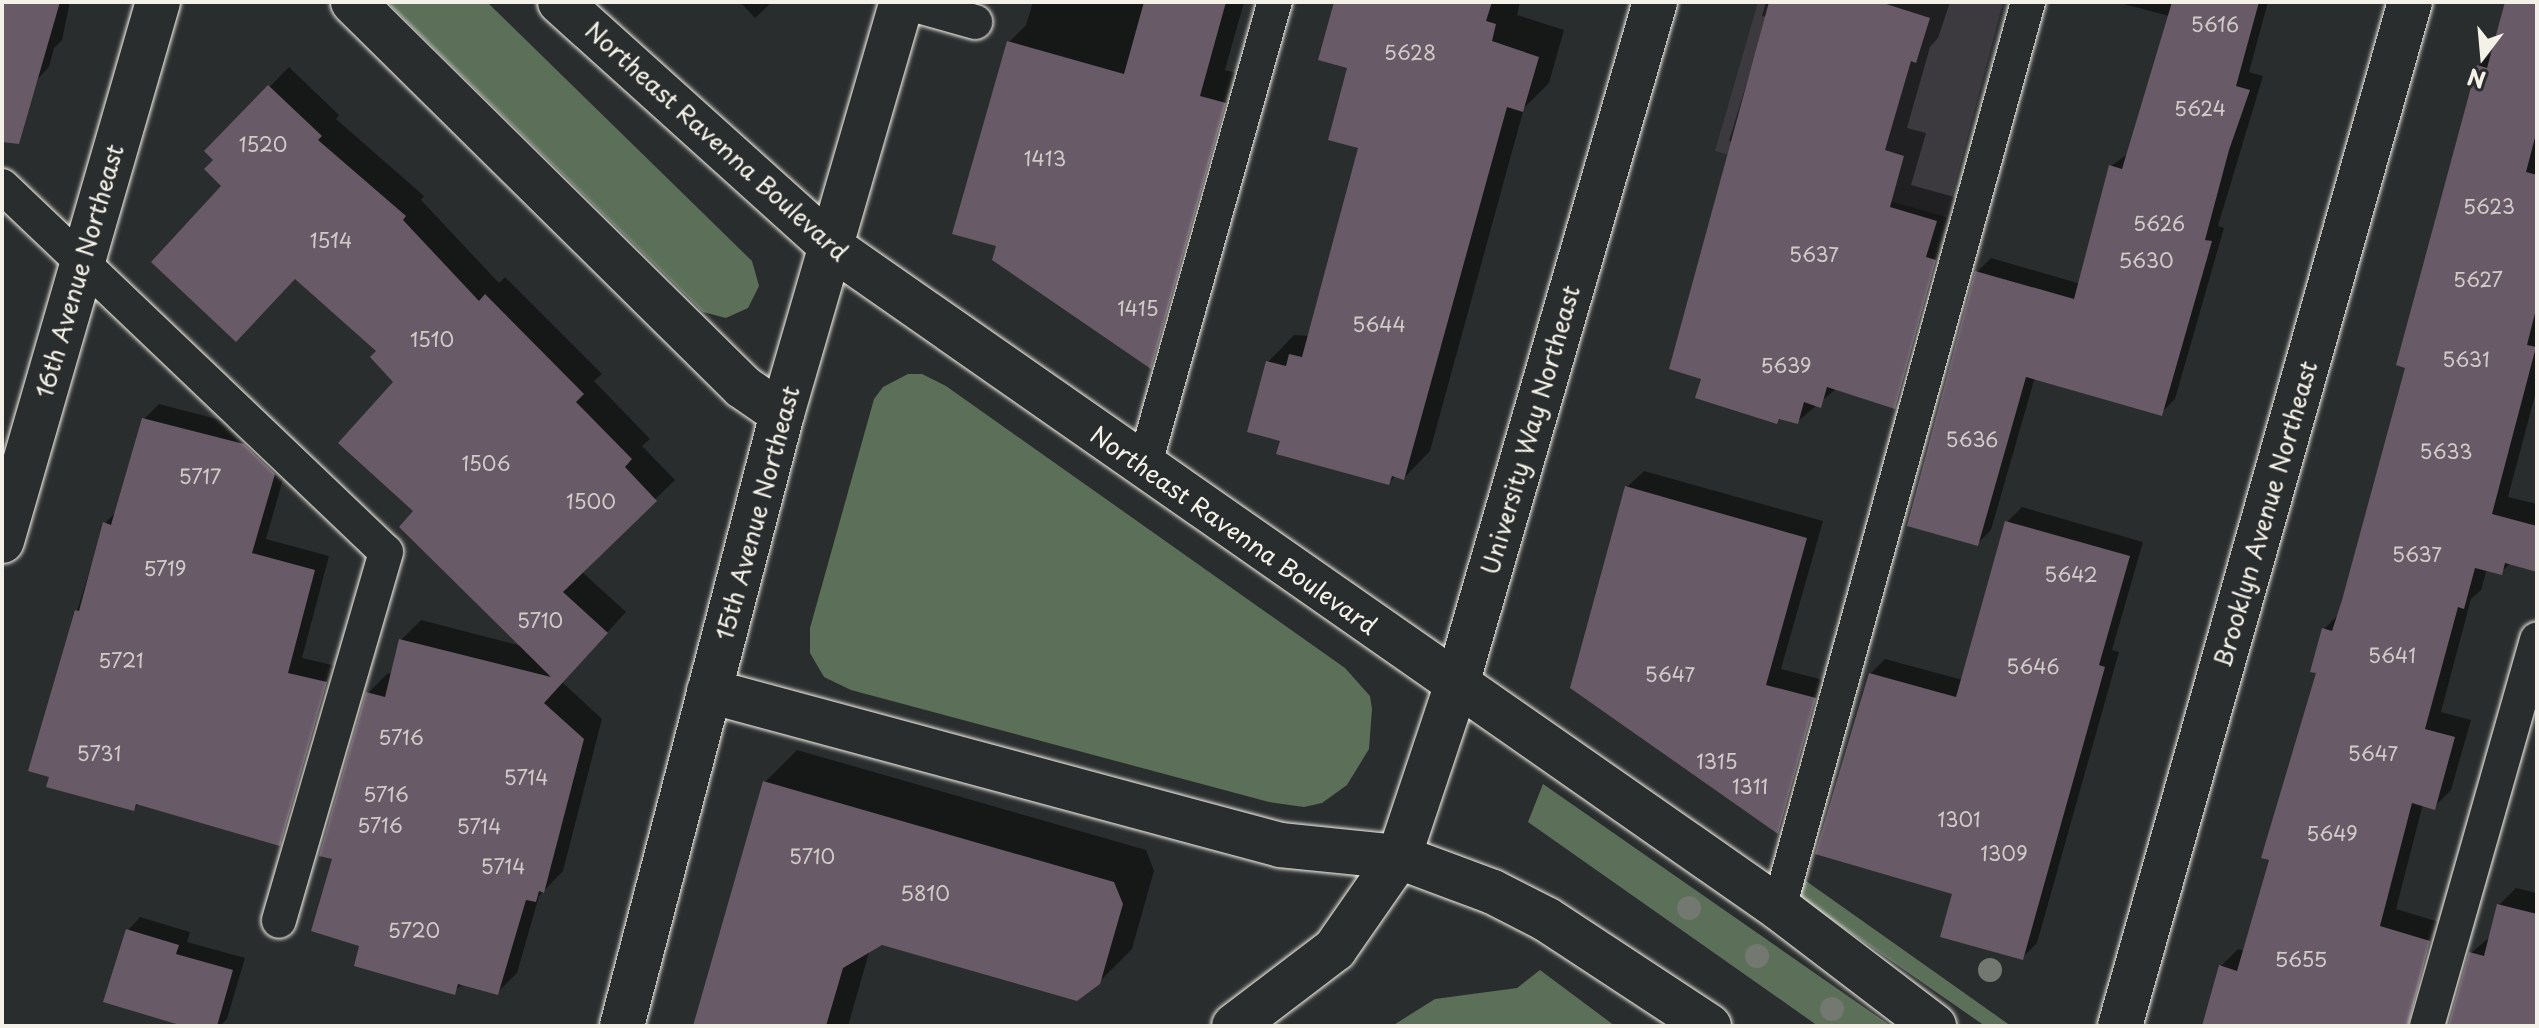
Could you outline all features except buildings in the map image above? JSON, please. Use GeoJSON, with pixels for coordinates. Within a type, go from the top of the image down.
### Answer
{"type":"FeatureCollection","features":[{"type":"Feature","properties":{"kind":"main road","name":"16th Avenue Northeast"},"geometry":{"type":"LineString","coordinates":[[2,541],[158,2]]}},
{"type":"Feature","properties":{"kind":"main road"},"geometry":{"type":"LineString","coordinates":[[353,2],[743,387],[782,414]]}},
{"type":"Feature","properties":{"kind":"main road","name":"Northeast Ravenna Boulevard"},"geometry":{"type":"LineString","coordinates":[[560,2],[833,248],[1779,908],[1934,1026]]}},
{"type":"Feature","properties":{"kind":"main road","name":"15th Avenue Northeast"},"geometry":{"type":"LineString","coordinates":[[622,1026],[782,414],[903,2]]}},
{"type":"Feature","properties":{"kind":"main road","name":"University Way Northeast"},"geometry":{"type":"LineString","coordinates":[[1234,1026],[1335,949],[1399,857],[1457,684],[1655,2]]}},
{"type":"Feature","properties":{"kind":"main road","name":"Brooklyn Avenue Northeast"},"geometry":{"type":"LineString","coordinates":[[2120,1026],[2410,2]]}},
{"type":"Feature","properties":{"kind":"main road"},"geometry":{"type":"LineString","coordinates":[[709,691],[1280,845],[1399,857],[1493,892],[1546,919],[1709,1026]]}},
{"type":"Feature","properties":{"kind":"lane"},"geometry":{"type":"LineString","coordinates":[[903,2],[975,22]]}},
{"type":"Feature","properties":{"kind":"lane"},"geometry":{"type":"LineString","coordinates":[[1144,467],[1275,2]]}},
{"type":"Feature","properties":{"kind":"lane"},"geometry":{"type":"LineString","coordinates":[[1779,908],[2028,2]]}},
{"type":"Feature","properties":{"kind":"lane"},"geometry":{"type":"LineString","coordinates":[[2,186],[386,552],[279,921]]}},
{"type":"Feature","properties":{"kind":"lane"},"geometry":{"type":"LineString","coordinates":[[2427,1026],[2537,639]]}},
{"type":"Feature","properties":{"kind":"shaded area"},"geometry":{"type":"Polygon","coordinates":[[[1758,2],[2003,2],[1946,217],[1715,151],[1758,2]]]}},
{"type":"Feature","properties":{"kind":"green space"},"geometry":{"type":"Polygon","coordinates":[[[387,2],[487,2],[752,261],[759,286],[748,308],[726,318],[703,312],[387,2]]]}},
{"type":"Feature","properties":{"kind":"green space"},"geometry":{"type":"Polygon","coordinates":[[[908,374],[922,374],[946,386],[1345,668],[1370,696],[1372,709],[1369,749],[1347,785],[1322,803],[1304,807],[1269,802],[851,690],[824,677],[810,653],[810,628],[874,399],[883,387],[908,374]]]}},
{"type":"Feature","properties":{"kind":"green space"},"geometry":{"type":"Polygon","coordinates":[[[1543,784],[1891,1026],[1818,1026],[1528,822],[1543,784]]]}},
{"type":"Feature","properties":{"kind":"green space"},"geometry":{"type":"Polygon","coordinates":[[[1799,876],[2011,1026],[1985,1026],[1802,899],[1796,893],[1799,876]]]}},
{"type":"Feature","properties":{"kind":"green space"},"geometry":{"type":"Polygon","coordinates":[[[1540,970],[1615,1026],[1392,1026],[1435,999],[1517,988],[1540,970]]]}}]}
